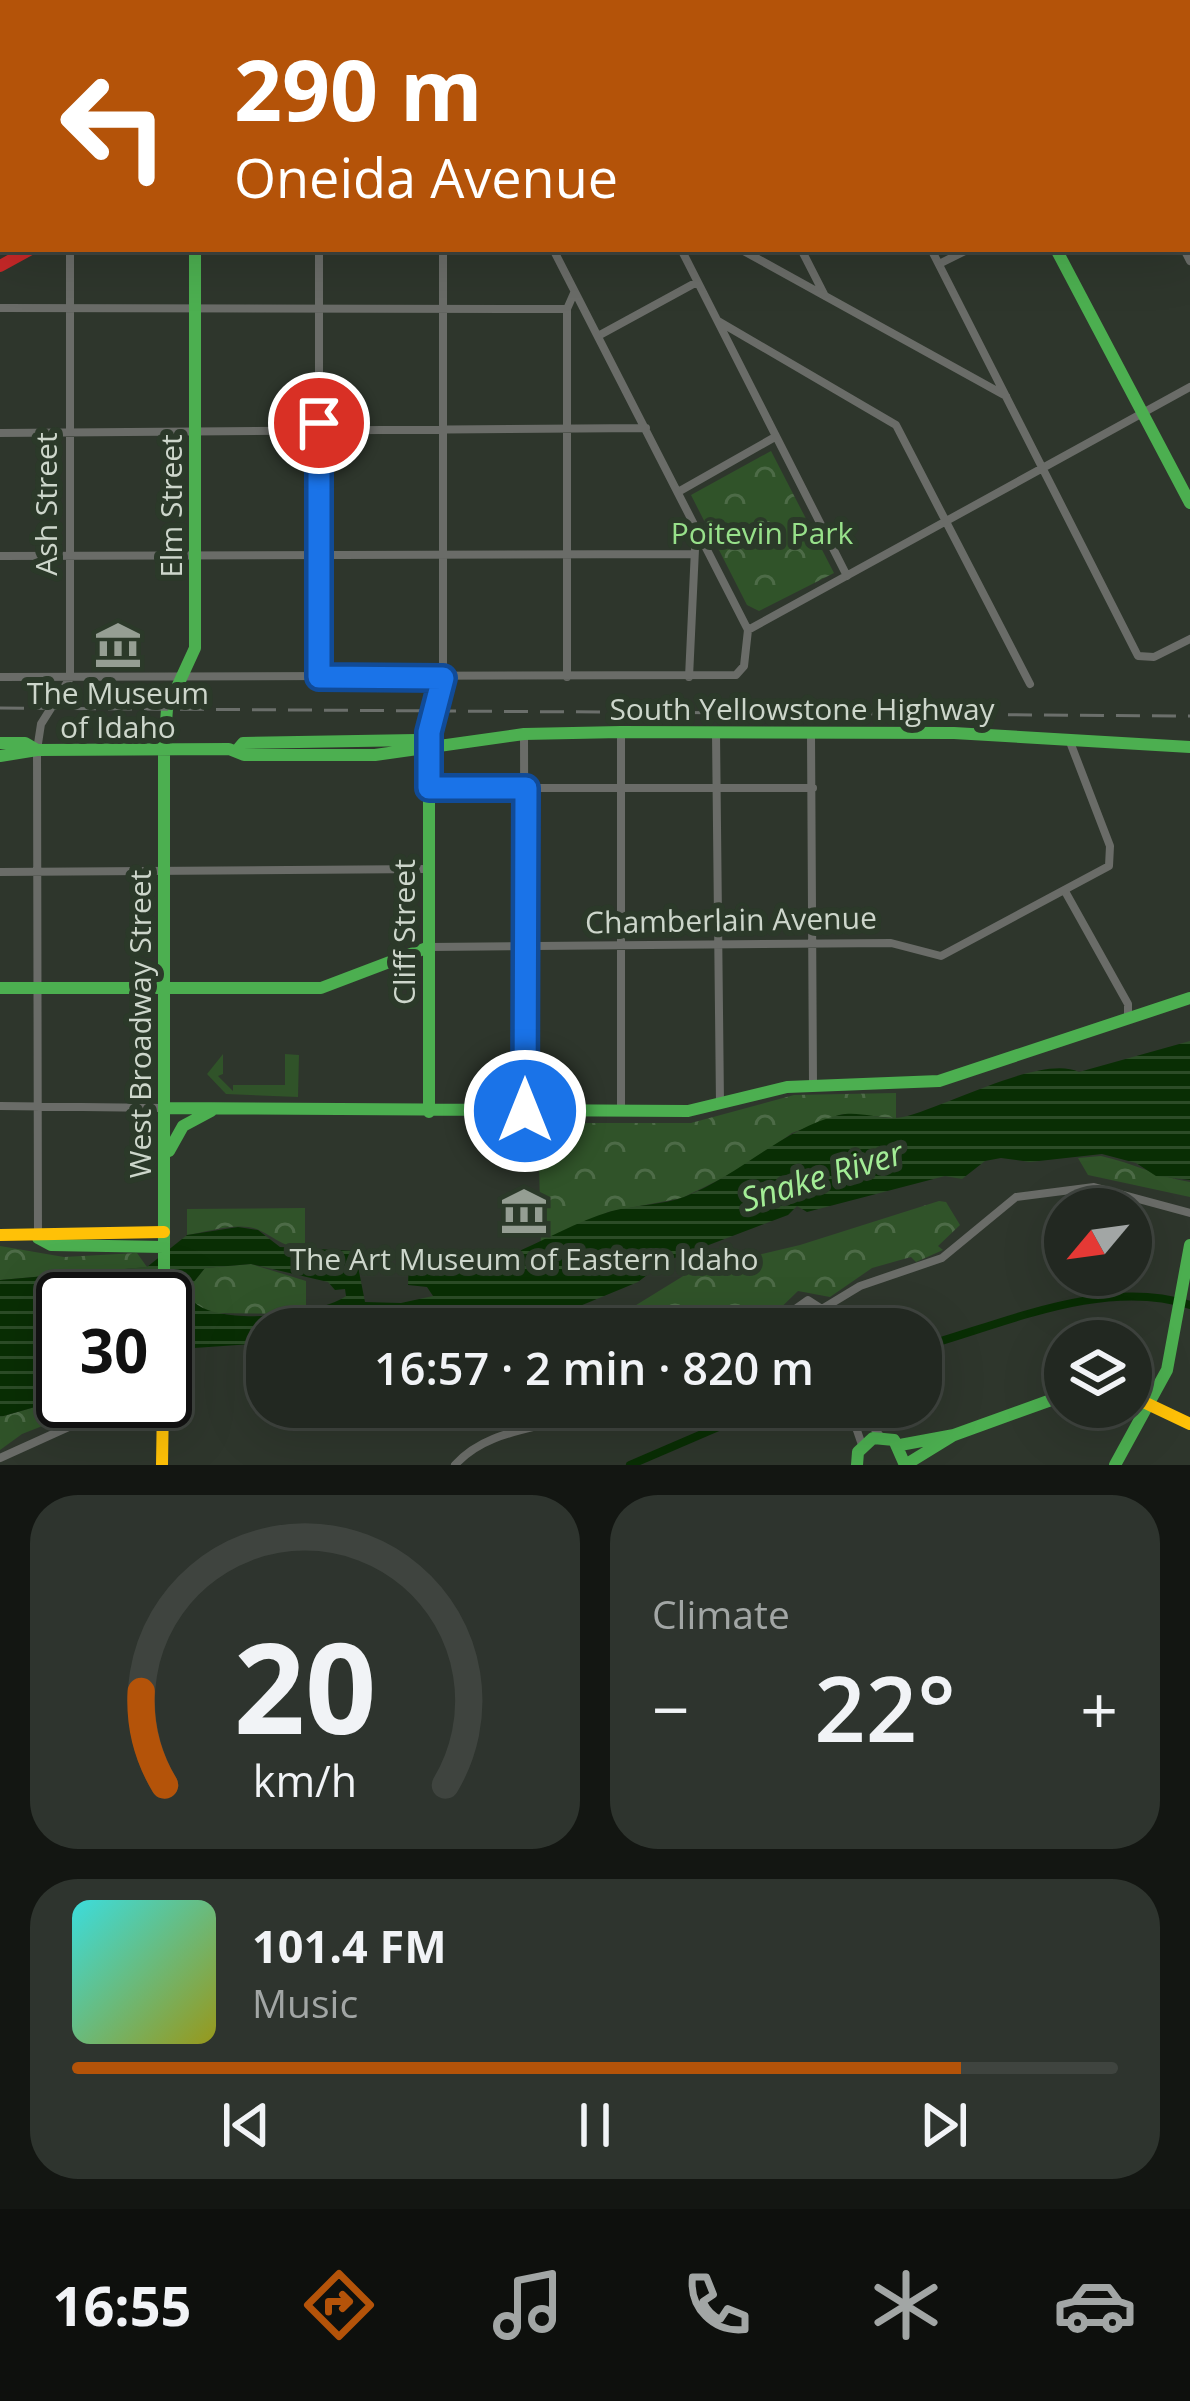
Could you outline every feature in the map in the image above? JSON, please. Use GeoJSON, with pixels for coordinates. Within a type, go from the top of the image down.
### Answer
{"type":"FeatureCollection","features":[{"type":"Feature","properties":{"kind":"main road","name":"Elm Street"},"geometry":{"type":"LineString","coordinates":[[164,749],[167,709],[195,648],[194,252]]}},
{"type":"Feature","properties":{"kind":"main road"},"geometry":{"type":"LineString","coordinates":[[1057,252],[1190,503]]}},
{"type":"Feature","properties":{"kind":"main road"},"geometry":{"type":"LineString","coordinates":[[1142,416],[1190,519]]}},
{"type":"Feature","properties":{"kind":"main road","name":"South Yellowstone Highway"},"geometry":{"type":"LineString","coordinates":[[37,749],[375,755],[524,734],[621,732],[811,732],[1187,745]]}},
{"type":"Feature","properties":{"kind":"main road"},"geometry":{"type":"LineString","coordinates":[[0,743],[25,743],[37,749]]}},
{"type":"Feature","properties":{"kind":"main road"},"geometry":{"type":"LineString","coordinates":[[0,755],[37,749]]}},
{"type":"Feature","properties":{"kind":"main road","name":"West Broadway Street"},"geometry":{"type":"LineString","coordinates":[[164,749],[164,1272]]}},
{"type":"Feature","properties":{"kind":"main road","name":"Cliff Street"},"geometry":{"type":"LineString","coordinates":[[429,749],[429,1112]]}},
{"type":"Feature","properties":{"kind":"main road","name":"Chamberlain Avenue"},"geometry":{"type":"LineString","coordinates":[[0,988],[330,987],[429,947]]}},
{"type":"Feature","properties":{"kind":"main road"},"geometry":{"type":"LineString","coordinates":[[166,1108],[688,1112],[766,1090],[939,1082],[1190,995]]}},
{"type":"Feature","properties":{"kind":"main road"},"geometry":{"type":"LineString","coordinates":[[165,1158],[183,1126],[211,1111]]}},
{"type":"Feature","properties":{"kind":"main road"},"geometry":{"type":"LineString","coordinates":[[0,1235],[38,1238],[164,1232]]}},
{"type":"Feature","properties":{"kind":"main road"},"geometry":{"type":"LineString","coordinates":[[38,1238],[50,1245],[164,1251]]}},
{"type":"Feature","properties":{"kind":"main road"},"geometry":{"type":"LineString","coordinates":[[1190,1245],[1180,1316],[1152,1405],[1190,1424]]}},
{"type":"Feature","properties":{"kind":"main road"},"geometry":{"type":"LineString","coordinates":[[857,1465],[862,1445],[880,1436],[900,1445],[954,1435],[1044,1403]]}},
{"type":"Feature","properties":{"kind":"main road"},"geometry":{"type":"LineString","coordinates":[[162,1465],[163,1428]]}},
{"type":"Feature","properties":{"kind":"main road"},"geometry":{"type":"LineString","coordinates":[[1115,1465],[1138,1428]]}},
{"type":"Feature","properties":{"kind":"main road"},"geometry":{"type":"LineString","coordinates":[[900,1445],[905,1465],[954,1435]]}},
{"type":"Feature","properties":{"kind":"street","name":"Ash Street"},"geometry":{"type":"LineString","coordinates":[[37,749],[41,724],[70,678],[70,252]]}},
{"type":"Feature","properties":{"kind":"street"},"geometry":{"type":"LineString","coordinates":[[319,677],[320,252]]}},
{"type":"Feature","properties":{"kind":"street"},"geometry":{"type":"LineString","coordinates":[[429,749],[443,678],[442,252]]}},
{"type":"Feature","properties":{"kind":"street"},"geometry":{"type":"LineString","coordinates":[[0,677],[732,678],[744,666],[748,631],[555,252]]}},
{"type":"Feature","properties":{"kind":"street"},"geometry":{"type":"LineString","coordinates":[[683,252],[847,576]]}},
{"type":"Feature","properties":{"kind":"street"},"geometry":{"type":"LineString","coordinates":[[745,252],[1007,397]]}},
{"type":"Feature","properties":{"kind":"street"},"geometry":{"type":"LineString","coordinates":[[802,252],[825,297]]}},
{"type":"Feature","properties":{"kind":"street"},"geometry":{"type":"LineString","coordinates":[[933,252],[1138,656],[1154,657],[1190,639]]}},
{"type":"Feature","properties":{"kind":"street"},"geometry":{"type":"LineString","coordinates":[[939,264],[963,252]]}},
{"type":"Feature","properties":{"kind":"street"},"geometry":{"type":"LineString","coordinates":[[598,336],[697,282]]}},
{"type":"Feature","properties":{"kind":"street"},"geometry":{"type":"LineString","coordinates":[[567,677],[567,309],[574,292]]}},
{"type":"Feature","properties":{"kind":"street"},"geometry":{"type":"LineString","coordinates":[[0,308],[567,309]]}},
{"type":"Feature","properties":{"kind":"street"},"geometry":{"type":"LineString","coordinates":[[718,321],[896,425],[1030,684]]}},
{"type":"Feature","properties":{"kind":"street"},"geometry":{"type":"LineString","coordinates":[[748,631],[1190,387]]}},
{"type":"Feature","properties":{"kind":"street"},"geometry":{"type":"LineString","coordinates":[[0,433],[566,433],[646,428]]}},
{"type":"Feature","properties":{"kind":"street"},"geometry":{"type":"LineString","coordinates":[[678,492],[776,437]]}},
{"type":"Feature","properties":{"kind":"street"},"geometry":{"type":"LineString","coordinates":[[689,677],[697,526]]}},
{"type":"Feature","properties":{"kind":"street"},"geometry":{"type":"LineString","coordinates":[[0,556],[692,554]]}},
{"type":"Feature","properties":{"kind":"street"},"geometry":{"type":"LineString","coordinates":[[621,732],[621,1110]]}},
{"type":"Feature","properties":{"kind":"street"},"geometry":{"type":"LineString","coordinates":[[716,732],[720,1104]]}},
{"type":"Feature","properties":{"kind":"street"},"geometry":{"type":"LineString","coordinates":[[811,732],[813,1085]]}},
{"type":"Feature","properties":{"kind":"street"},"geometry":{"type":"LineString","coordinates":[[524,734],[525,1111]]}},
{"type":"Feature","properties":{"kind":"street","name":"Chamberlain Avenue"},"geometry":{"type":"LineString","coordinates":[[429,947],[891,943],[941,956],[1104,873],[1111,860],[1070,739]]}},
{"type":"Feature","properties":{"kind":"street"},"geometry":{"type":"LineString","coordinates":[[37,749],[38,1238]]}},
{"type":"Feature","properties":{"kind":"street"},"geometry":{"type":"LineString","coordinates":[[429,788],[813,788]]}},
{"type":"Feature","properties":{"kind":"street"},"geometry":{"type":"LineString","coordinates":[[0,872],[429,869]]}},
{"type":"Feature","properties":{"kind":"street"},"geometry":{"type":"LineString","coordinates":[[1066,893],[1136,1014]]}},
{"type":"Feature","properties":{"kind":"street"},"geometry":{"type":"LineString","coordinates":[[0,1106],[166,1108]]}},
{"type":"Feature","properties":{"kind":"street"},"geometry":{"type":"LineString","coordinates":[[824,1308],[860,1286],[942,1258],[1016,1197],[1094,1187],[1189,1212]]}},
{"type":"Feature","properties":{"kind":"street"},"geometry":{"type":"LineString","coordinates":[[0,1458],[66,1428]]}},
{"type":"Feature","properties":{"kind":"street"},"geometry":{"type":"LineString","coordinates":[[455,1465],[495,1438],[537,1428]]}},
{"type":"Feature","properties":{"kind":"street"},"geometry":{"type":"LineString","coordinates":[[858,1428],[862,1445]]}},
{"type":"Feature","properties":{"kind":"street"},"geometry":{"type":"LineString","coordinates":[[873,1428],[880,1436]]}},
{"type":"Feature","properties":{"kind":"green space","name":"Poitevin Park"},"geometry":{"type":"Polygon","coordinates":[[[771,451],[834,573],[759,611],[747,605],[691,495],[771,451]]]}},
{"type":"Feature","properties":{"kind":"green space"},"geometry":{"type":"Polygon","coordinates":[[[223,1054],[223,1074],[218,1076],[233,1091],[233,1085],[285,1085],[285,1054],[299,1055],[298,1097],[226,1094],[207,1074],[223,1054]]]}},
{"type":"Feature","properties":{"kind":"green space"},"geometry":{"type":"Polygon","coordinates":[[[896,1093],[896,1118],[843,1114],[792,1133],[745,1167],[682,1198],[608,1212],[541,1246],[538,1123],[691,1123],[794,1095],[896,1093]]]}},
{"type":"Feature","properties":{"kind":"green space"},"geometry":{"type":"Polygon","coordinates":[[[1101,1156],[1190,1182],[1190,1197],[1088,1175],[1078,1158],[1101,1156]]]}},
{"type":"Feature","properties":{"kind":"green space"},"geometry":{"type":"Polygon","coordinates":[[[939,1201],[946,1202],[960,1225],[938,1246],[943,1250],[916,1262],[911,1257],[872,1268],[830,1297],[798,1291],[780,1308],[631,1308],[693,1270],[800,1245],[939,1201]]]}},
{"type":"Feature","properties":{"kind":"green space"},"geometry":{"type":"Polygon","coordinates":[[[305,1208],[305,1248],[251,1228],[187,1235],[187,1209],[305,1208]]]}},
{"type":"Feature","properties":{"kind":"green space"},"geometry":{"type":"Polygon","coordinates":[[[0,1246],[64,1257],[137,1253],[147,1267],[36,1272],[36,1277],[0,1280],[0,1246]]]}},
{"type":"Feature","properties":{"kind":"green space"},"geometry":{"type":"Polygon","coordinates":[[[251,1264],[306,1281],[306,1308],[208,1313],[195,1303],[193,1283],[205,1268],[251,1264]]]}},
{"type":"Feature","properties":{"kind":"green space"},"geometry":{"type":"Polygon","coordinates":[[[36,1407],[37,1428],[0,1450],[0,1417],[36,1407]]]}},
{"type":"Feature","properties":{"kind":"water","name":"Snake River"},"geometry":{"type":"Polygon","coordinates":[[[1190,1041],[1190,1180],[1156,1176],[1136,1163],[1102,1154],[1030,1162],[985,1161],[962,1179],[945,1176],[807,1212],[797,1206],[788,1215],[664,1262],[638,1282],[575,1308],[317,1308],[346,1296],[345,1289],[251,1264],[205,1268],[193,1283],[195,1303],[246,1316],[246,1344],[192,1348],[192,1272],[90,1272],[147,1267],[187,1235],[238,1227],[258,1230],[280,1247],[355,1251],[365,1302],[401,1303],[433,1296],[427,1287],[408,1285],[409,1259],[460,1259],[475,1267],[595,1217],[684,1197],[818,1122],[847,1114],[903,1117],[1018,1076],[1062,1068],[1079,1072],[1190,1041]]]}},
{"type":"Feature","properties":{"kind":"water"},"geometry":{"type":"Polygon","coordinates":[[[36,1277],[36,1407],[0,1417],[0,1280],[36,1277]]]}},
{"type":"Feature","properties":{"kind":"waterway"},"geometry":{"type":"LineString","coordinates":[[942,1340],[1089,1300],[1157,1298],[1190,1305]]}},
{"type":"Feature","properties":{"kind":"waterway"},"geometry":{"type":"LineString","coordinates":[[630,1465],[716,1428]]}},
{"type":"Feature","properties":{"kind":"railway"},"geometry":{"type":"LineString","coordinates":[[0,708],[1190,716]]}},
{"type":"Feature","properties":{"kind":"traffic: fast"},"geometry":{"type":"LineString","coordinates":[[164,749],[167,709],[195,648],[195,252]]}},
{"type":"Feature","properties":{"kind":"traffic: fast"},"geometry":{"type":"LineString","coordinates":[[1058,252],[1190,503]]}},
{"type":"Feature","properties":{"kind":"traffic: fast"},"geometry":{"type":"LineString","coordinates":[[0,756],[37,750],[229,749],[244,755],[375,755],[524,734],[621,732],[954,733],[1190,747]]}},
{"type":"Feature","properties":{"kind":"traffic: fast"},"geometry":{"type":"LineString","coordinates":[[238,749],[243,743],[416,740],[428,745]]}},
{"type":"Feature","properties":{"kind":"traffic: fast"},"geometry":{"type":"LineString","coordinates":[[0,743],[25,743],[37,750]]}},
{"type":"Feature","properties":{"kind":"traffic: fast"},"geometry":{"type":"LineString","coordinates":[[164,749],[164,1272]]}},
{"type":"Feature","properties":{"kind":"traffic: fast"},"geometry":{"type":"LineString","coordinates":[[429,752],[429,1112]]}},
{"type":"Feature","properties":{"kind":"traffic: fast"},"geometry":{"type":"LineString","coordinates":[[0,988],[321,988],[429,947]]}},
{"type":"Feature","properties":{"kind":"traffic: fast"},"geometry":{"type":"LineString","coordinates":[[166,1108],[688,1111],[787,1087],[939,1081],[1190,998]]}},
{"type":"Feature","properties":{"kind":"traffic: fast"},"geometry":{"type":"LineString","coordinates":[[169,1151],[183,1126],[211,1111]]}},
{"type":"Feature","properties":{"kind":"traffic: fast"},"geometry":{"type":"LineString","coordinates":[[38,1238],[51,1245],[164,1247]]}},
{"type":"Feature","properties":{"kind":"traffic: fast"},"geometry":{"type":"LineString","coordinates":[[1115,1465],[1167,1370],[1190,1245]]}},
{"type":"Feature","properties":{"kind":"traffic: fast"},"geometry":{"type":"LineString","coordinates":[[900,1445],[954,1435],[1044,1403]]}},
{"type":"Feature","properties":{"kind":"traffic: fast"},"geometry":{"type":"LineString","coordinates":[[857,1465],[858,1452],[873,1438],[894,1440],[905,1465],[954,1435]]}},
{"type":"Feature","properties":{"kind":"traffic: slow"},"geometry":{"type":"LineString","coordinates":[[0,1235],[164,1232]]}},
{"type":"Feature","properties":{"kind":"traffic: slow"},"geometry":{"type":"LineString","coordinates":[[1152,1406],[1190,1424]]}},
{"type":"Feature","properties":{"kind":"traffic: slow"},"geometry":{"type":"LineString","coordinates":[[162,1465],[163,1428]]}},
{"type":"Feature","properties":{"kind":"traffic: jam"},"geometry":{"type":"LineString","coordinates":[[0,266],[26,252]]}},
{"type":"Feature","properties":{"kind":"place","name":"The Museum of Idaho"},"geometry":{"type":"Point","coordinates":[118,645]}},
{"type":"Feature","properties":{"kind":"place","name":"The Art Museum of Eastern Idaho"},"geometry":{"type":"Point","coordinates":[524,1211]}},
{"type":"Feature","properties":{"kind":"route"},"geometry":{"type":"LineString","coordinates":[[319,423],[319,677],[443,678],[429,732],[429,788],[526,788],[525,1111]]}}]}
